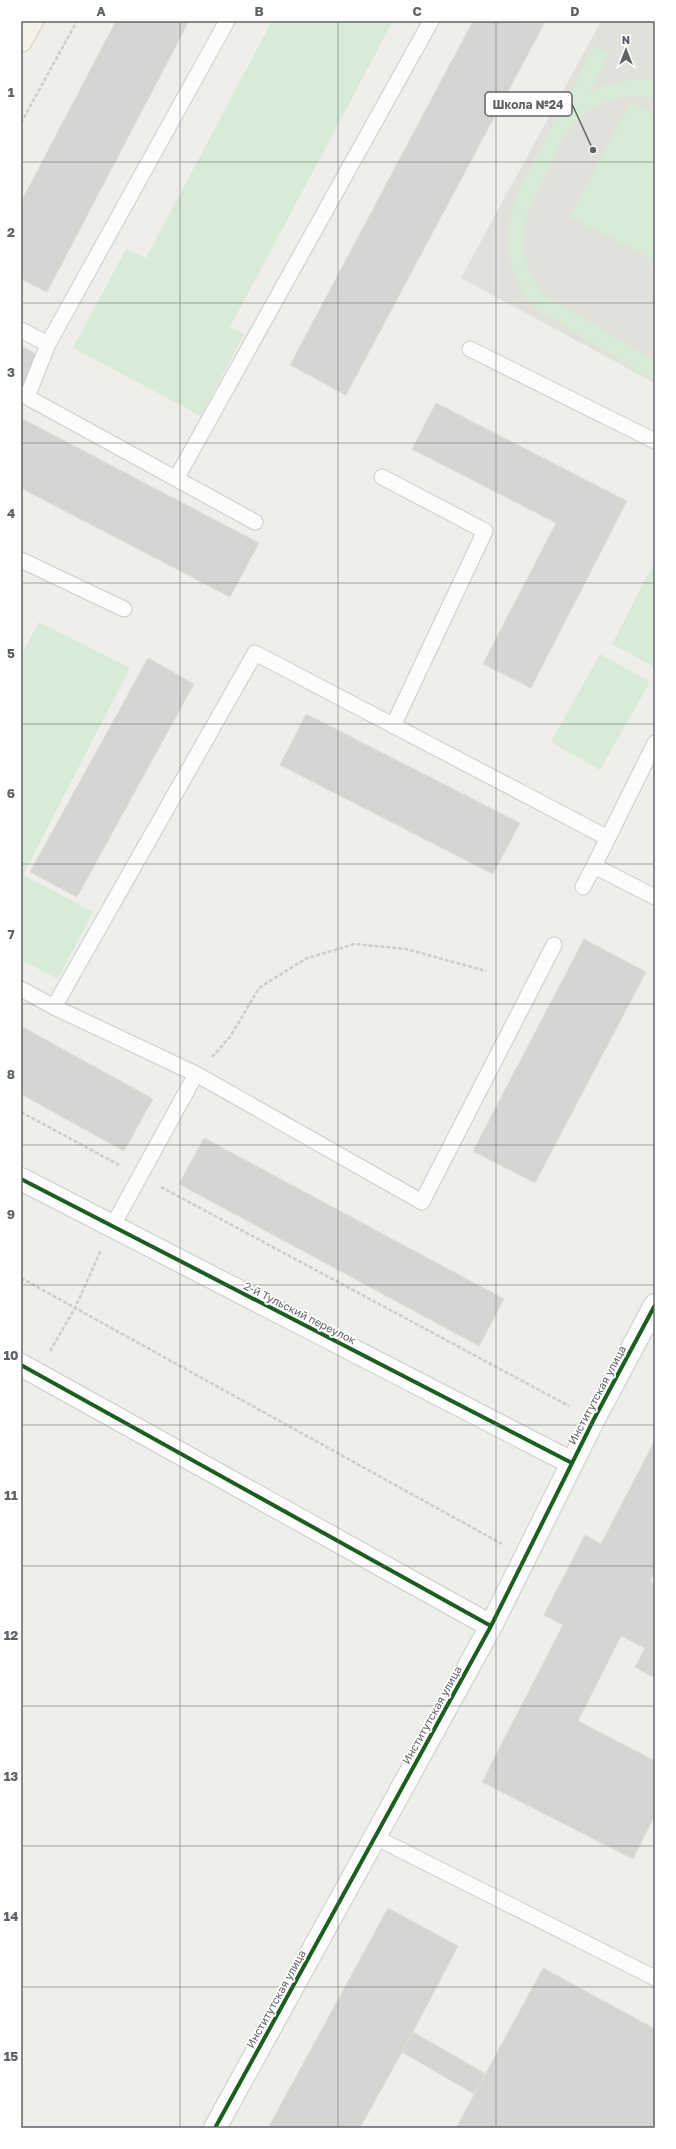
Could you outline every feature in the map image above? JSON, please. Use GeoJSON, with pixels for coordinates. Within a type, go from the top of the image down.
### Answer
{"type":"FeatureCollection","features":[{"type":"Feature","properties":{"kind":"main road"},"geometry":{"type":"LineString","coordinates":[[21,41],[32,21]]}},
{"type":"Feature","properties":{"kind":"street","name":"2-й Тульский переулок"},"geometry":{"type":"LineString","coordinates":[[21,1179],[572,1463]]}},
{"type":"Feature","properties":{"kind":"street","name":"Институтская улица"},"geometry":{"type":"LineString","coordinates":[[215,2128],[491,1626],[594,1419],[655,1305]]}},
{"type":"Feature","properties":{"kind":"street"},"geometry":{"type":"LineString","coordinates":[[29,1369],[491,1626]]}},
{"type":"Feature","properties":{"kind":"lane"},"geometry":{"type":"LineString","coordinates":[[227,21],[48,344],[27,397],[255,522]]}},
{"type":"Feature","properties":{"kind":"lane"},"geometry":{"type":"LineString","coordinates":[[176,479],[431,21]]}},
{"type":"Feature","properties":{"kind":"lane"},"geometry":{"type":"LineString","coordinates":[[21,330],[48,344]]}},
{"type":"Feature","properties":{"kind":"lane"},"geometry":{"type":"LineString","coordinates":[[470,349],[655,441]]}},
{"type":"Feature","properties":{"kind":"lane"},"geometry":{"type":"LineString","coordinates":[[382,477],[484,531],[393,726]]}},
{"type":"Feature","properties":{"kind":"lane"},"geometry":{"type":"LineString","coordinates":[[21,560],[124,609]]}},
{"type":"Feature","properties":{"kind":"lane"},"geometry":{"type":"LineString","coordinates":[[54,1007],[255,653],[608,838]]}},
{"type":"Feature","properties":{"kind":"lane"},"geometry":{"type":"LineString","coordinates":[[584,888],[655,743]]}},
{"type":"Feature","properties":{"kind":"lane"},"geometry":{"type":"LineString","coordinates":[[594,866],[655,897]]}},
{"type":"Feature","properties":{"kind":"lane"},"geometry":{"type":"LineString","coordinates":[[21,989],[54,1007],[196,1074],[422,1202],[554,945]]}},
{"type":"Feature","properties":{"kind":"lane"},"geometry":{"type":"LineString","coordinates":[[112,1227],[196,1074]]}},
{"type":"Feature","properties":{"kind":"lane"},"geometry":{"type":"LineString","coordinates":[[375,1837],[655,1978]]}},
{"type":"Feature","properties":{"kind":"path"},"geometry":{"type":"LineString","coordinates":[[21,123],[77,21]]}},
{"type":"Feature","properties":{"kind":"path"},"geometry":{"type":"LineString","coordinates":[[196,1074],[230,1037],[259,988],[305,959],[354,944],[406,950],[486,971]]}},
{"type":"Feature","properties":{"kind":"path"},"geometry":{"type":"LineString","coordinates":[[21,1112],[594,1419]]}},
{"type":"Feature","properties":{"kind":"path"},"geometry":{"type":"LineString","coordinates":[[29,1369],[75,1308],[112,1227]]}},
{"type":"Feature","properties":{"kind":"path"},"geometry":{"type":"LineString","coordinates":[[21,1278],[526,1557]]}},
{"type":"Feature","properties":{"kind":"shaded area"},"geometry":{"type":"Polygon","coordinates":[[[601,21],[655,21],[655,383],[461,278],[601,21]]]}},
{"type":"Feature","properties":{"kind":"green space"},"geometry":{"type":"Polygon","coordinates":[[[272,21],[393,21],[230,327],[244,334],[201,416],[73,348],[126,249],[146,258],[272,21]]]}},
{"type":"Feature","properties":{"kind":"green space"},"geometry":{"type":"Polygon","coordinates":[[[595,45],[610,53],[590,91],[622,81],[638,79],[655,81],[655,98],[631,96],[608,101],[587,112],[570,128],[558,147],[533,200],[528,215],[524,230],[526,260],[543,293],[655,361],[655,379],[642,374],[531,305],[515,276],[508,249],[509,220],[519,189],[595,45]]]}},
{"type":"Feature","properties":{"kind":"green space"},"geometry":{"type":"Polygon","coordinates":[[[630,102],[655,115],[655,260],[570,217],[630,102]]]}},
{"type":"Feature","properties":{"kind":"green space"},"geometry":{"type":"Polygon","coordinates":[[[653,565],[655,566],[655,667],[612,644],[653,565]]]}},
{"type":"Feature","properties":{"kind":"green space"},"geometry":{"type":"Polygon","coordinates":[[[39,622],[130,668],[23,875],[93,912],[58,979],[21,960],[21,655],[39,622]]]}},
{"type":"Feature","properties":{"kind":"green space"},"geometry":{"type":"Polygon","coordinates":[[[600,654],[650,682],[600,770],[551,742],[600,654]]]}},
{"type":"Feature","properties":{"kind":"building"},"geometry":{"type":"Polygon","coordinates":[[[116,21],[189,21],[47,292],[21,279],[21,202],[116,21]]]}},
{"type":"Feature","properties":{"kind":"building"},"geometry":{"type":"Polygon","coordinates":[[[473,21],[545,22],[346,395],[290,365],[473,21]]]}},
{"type":"Feature","properties":{"kind":"building"},"geometry":{"type":"Polygon","coordinates":[[[21,346],[47,360],[21,408],[21,346]]]}},
{"type":"Feature","properties":{"kind":"building"},"geometry":{"type":"Polygon","coordinates":[[[436,403],[627,501],[531,688],[483,664],[556,523],[412,449],[436,403]]]}},
{"type":"Feature","properties":{"kind":"building"},"geometry":{"type":"Polygon","coordinates":[[[21,418],[259,543],[230,597],[21,488],[21,418]]]}},
{"type":"Feature","properties":{"kind":"building"},"geometry":{"type":"Polygon","coordinates":[[[148,658],[194,684],[77,897],[30,872],[148,658]]]}},
{"type":"Feature","properties":{"kind":"building"},"geometry":{"type":"Polygon","coordinates":[[[306,714],[520,823],[493,874],[280,765],[306,714]]]}},
{"type":"Feature","properties":{"kind":"building"},"geometry":{"type":"Polygon","coordinates":[[[584,939],[646,972],[535,1183],[473,1151],[584,939]]]}},
{"type":"Feature","properties":{"kind":"building"},"geometry":{"type":"Polygon","coordinates":[[[21,1026],[153,1099],[124,1151],[21,1094],[21,1026]]]}},
{"type":"Feature","properties":{"kind":"building"},"geometry":{"type":"Polygon","coordinates":[[[204,1138],[504,1299],[479,1346],[179,1184],[204,1138]]]}},
{"type":"Feature","properties":{"kind":"building"},"geometry":{"type":"Polygon","coordinates":[[[655,1440],[655,1572],[650,1581],[655,1584],[655,1678],[635,1667],[645,1648],[621,1636],[578,1721],[655,1761],[655,1815],[633,1859],[482,1782],[563,1625],[544,1615],[585,1535],[601,1544],[655,1440]]]}},
{"type":"Feature","properties":{"kind":"building"},"geometry":{"type":"Polygon","coordinates":[[[388,1908],[458,1946],[413,2032],[360,2128],[268,2128],[388,1908]]]}},
{"type":"Feature","properties":{"kind":"building"},"geometry":{"type":"Polygon","coordinates":[[[543,1968],[655,2029],[655,2128],[456,2128],[543,1968]]]}},
{"type":"Feature","properties":{"kind":"building"},"geometry":{"type":"Polygon","coordinates":[[[413,2032],[486,2074],[474,2094],[402,2052],[413,2032]]]}},
{"type":"Feature","properties":{"kind":"cycle path"},"geometry":{"type":"LineString","coordinates":[[21,1179],[572,1463]]}},
{"type":"Feature","properties":{"kind":"cycle path"},"geometry":{"type":"LineString","coordinates":[[215,2128],[491,1626],[594,1419],[655,1305]]}},
{"type":"Feature","properties":{"kind":"cycle path"},"geometry":{"type":"LineString","coordinates":[[21,1365],[491,1626]]}},
{"type":"Feature","properties":{"kind":"place","name":"Школа №24"},"geometry":{"type":"Point","coordinates":[593,150]}}]}
